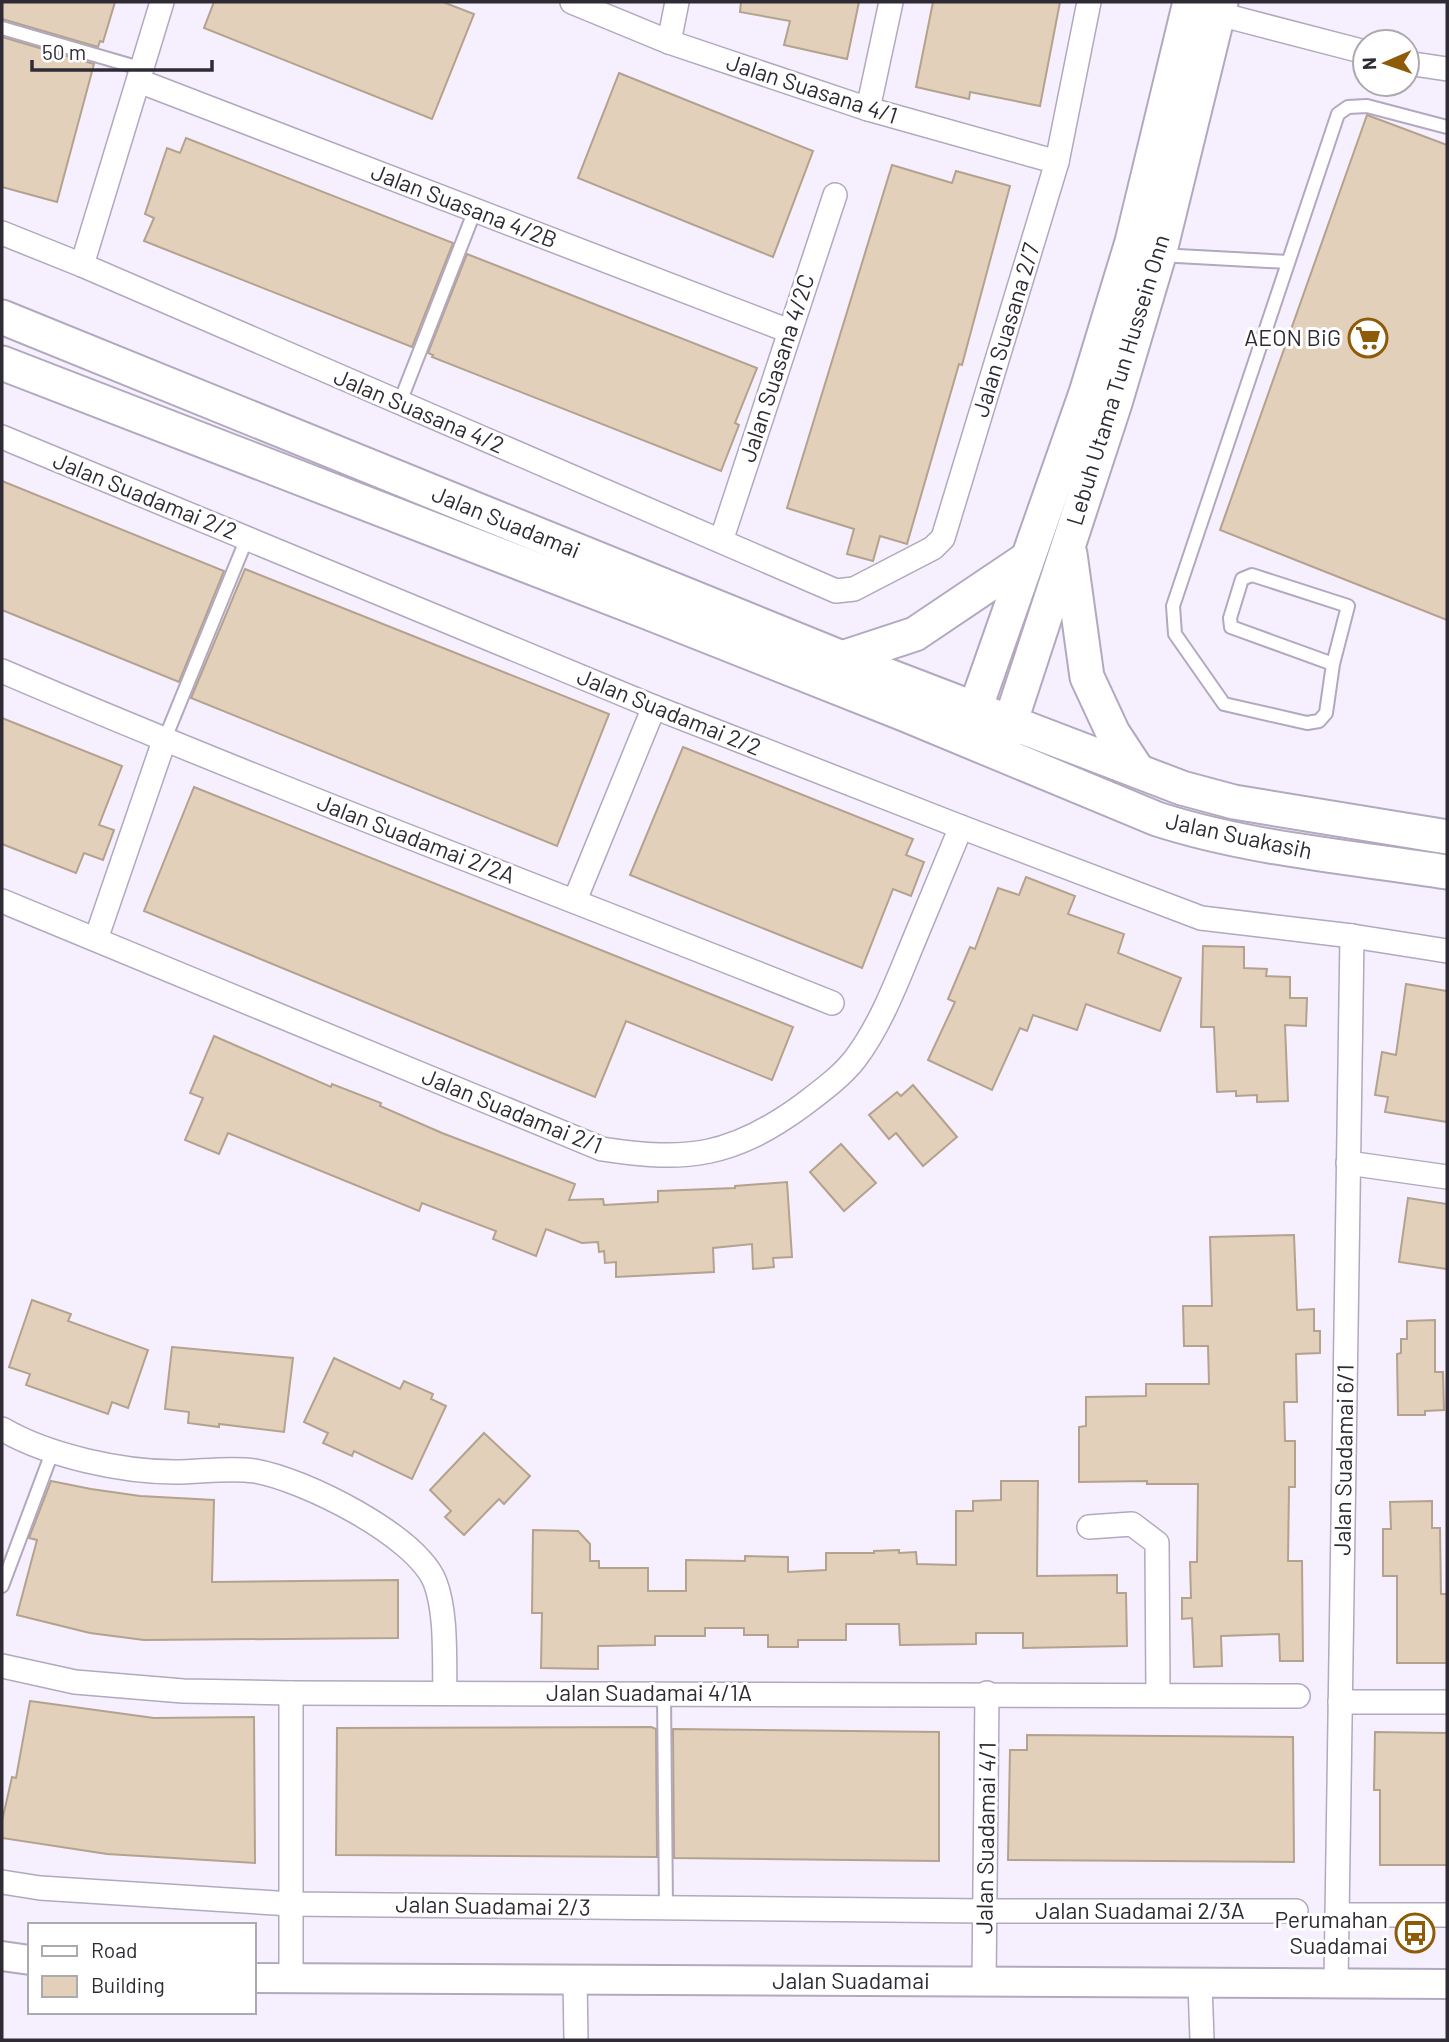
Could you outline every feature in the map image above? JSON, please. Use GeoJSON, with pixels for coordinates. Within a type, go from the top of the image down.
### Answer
{"type":"FeatureCollection","features":[{"type":"Feature","properties":{"kind":"main road","name":"Lebuh Utama Tun Hussein Onn"},"geometry":{"type":"LineString","coordinates":[[1000,754],[1115,403],[1159,256],[1210,6]]}},
{"type":"Feature","properties":{"kind":"main road","name":"Lebuh Utama Tun Hussein Onn"},"geometry":{"type":"LineString","coordinates":[[970,725],[1086,393],[1132,242],[1210,6]]}},
{"type":"Feature","properties":{"kind":"main road","name":"Jalan Suadamai"},"geometry":{"type":"LineString","coordinates":[[2,317],[842,658],[970,725],[1000,754]]}},
{"type":"Feature","properties":{"kind":"main road","name":"Jalan Suadamai"},"geometry":{"type":"LineString","coordinates":[[2,363],[647,612],[970,725],[1011,724]]}},
{"type":"Feature","properties":{"kind":"main road"},"geometry":{"type":"LineString","coordinates":[[1069,541],[1087,677],[1113,733],[1138,771]]}},
{"type":"Feature","properties":{"kind":"main road"},"geometry":{"type":"LineString","coordinates":[[842,658],[915,634],[1028,558]]}},
{"type":"Feature","properties":{"kind":"main road","name":"Jalan Suakasih"},"geometry":{"type":"LineString","coordinates":[[1011,724],[1182,788],[1234,802],[1447,837]]}},
{"type":"Feature","properties":{"kind":"main road","name":"Jalan Suakasih"},"geometry":{"type":"LineString","coordinates":[[1000,754],[1157,819],[1199,832],[1447,872]]}},
{"type":"Feature","properties":{"kind":"street"},"geometry":{"type":"LineString","coordinates":[[82,265],[162,2]]}},
{"type":"Feature","properties":{"kind":"street","name":"Jalan Suasana 4/1"},"geometry":{"type":"LineString","coordinates":[[572,2],[669,42],[868,109],[1057,162]]}},
{"type":"Feature","properties":{"kind":"street"},"geometry":{"type":"LineString","coordinates":[[669,42],[677,2]]}},
{"type":"Feature","properties":{"kind":"street"},"geometry":{"type":"LineString","coordinates":[[868,109],[891,2]]}},
{"type":"Feature","properties":{"kind":"street","name":"Jalan Suasana 2/7"},"geometry":{"type":"LineString","coordinates":[[836,591],[854,589],[933,548],[943,538],[1057,162],[1089,2]]}},
{"type":"Feature","properties":{"kind":"street"},"geometry":{"type":"LineString","coordinates":[[1210,6],[1351,48]]}},
{"type":"Feature","properties":{"kind":"street"},"geometry":{"type":"LineString","coordinates":[[1421,65],[1447,69]]}},
{"type":"Feature","properties":{"kind":"street","name":"Jalan Suasana 4/2B"},"geometry":{"type":"LineString","coordinates":[[141,75],[475,210],[789,331]]}},
{"type":"Feature","properties":{"kind":"street","name":"Jalan Suasana 4/2C"},"geometry":{"type":"LineString","coordinates":[[721,541],[835,195]]}},
{"type":"Feature","properties":{"kind":"street","name":"Jalan Suasana 4/2"},"geometry":{"type":"LineString","coordinates":[[2,233],[82,265],[836,591]]}},
{"type":"Feature","properties":{"kind":"street","name":"Jalan Suadamai 2/2"},"geometry":{"type":"LineString","coordinates":[[2,437],[654,707],[1201,918],[1352,936],[1447,951]]}},
{"type":"Feature","properties":{"kind":"street","name":"Jalan Suadamai 2/2A"},"geometry":{"type":"LineString","coordinates":[[2,671],[164,741],[832,1003]]}},
{"type":"Feature","properties":{"kind":"street"},"geometry":{"type":"LineString","coordinates":[[575,900],[654,707]]}},
{"type":"Feature","properties":{"kind":"street"},"geometry":{"type":"LineString","coordinates":[[96,939],[164,741]]}},
{"type":"Feature","properties":{"kind":"street","name":"Jalan Suadamai 2/1"},"geometry":{"type":"LineString","coordinates":[[2,901],[602,1149],[637,1155],[678,1157],[713,1151],[745,1141],[784,1119],[821,1092],[854,1060],[890,999],[961,827]]}},
{"type":"Feature","properties":{"kind":"street","name":"Jalan Suadamai 6/1"},"geometry":{"type":"LineString","coordinates":[[1336,1983],[1352,936]]}},
{"type":"Feature","properties":{"kind":"street"},"geometry":{"type":"LineString","coordinates":[[1348,1163],[1447,1177]]}},
{"type":"Feature","properties":{"kind":"street"},"geometry":{"type":"LineString","coordinates":[[2,1429],[53,1450],[97,1462],[157,1472],[244,1469],[257,1471],[277,1476],[352,1509],[387,1531],[417,1555],[435,1582],[441,1610],[445,1693]]}},
{"type":"Feature","properties":{"kind":"street"},"geometry":{"type":"LineString","coordinates":[[1089,1527],[1132,1524],[1157,1543],[1158,1695]]}},
{"type":"Feature","properties":{"kind":"street","name":"Jalan Suadamai 4/1A"},"geometry":{"type":"LineString","coordinates":[[2,1666],[75,1682],[183,1691],[1298,1696]]}},
{"type":"Feature","properties":{"kind":"street"},"geometry":{"type":"LineString","coordinates":[[291,1693],[291,1979]]}},
{"type":"Feature","properties":{"kind":"street","name":"Jalan Suadamai 4/1"},"geometry":{"type":"LineString","coordinates":[[984,1982],[987,1693]]}},
{"type":"Feature","properties":{"kind":"street"},"geometry":{"type":"LineString","coordinates":[[1340,1702],[1447,1702]]}},
{"type":"Feature","properties":{"kind":"street","name":"Jalan Suadamai 2/3"},"geometry":{"type":"LineString","coordinates":[[2,1882],[40,1888],[291,1904],[985,1911]]}},
{"type":"Feature","properties":{"kind":"street","name":"Jalan Suadamai 2/3A"},"geometry":{"type":"LineString","coordinates":[[985,1911],[1296,1911]]}},
{"type":"Feature","properties":{"kind":"street"},"geometry":{"type":"LineString","coordinates":[[1336,1914],[1447,1915]]}},
{"type":"Feature","properties":{"kind":"street"},"geometry":{"type":"LineString","coordinates":[[2,1956],[28,1960]]}},
{"type":"Feature","properties":{"kind":"street","name":"Jalan Suadamai"},"geometry":{"type":"LineString","coordinates":[[256,1978],[1447,1984]]}},
{"type":"Feature","properties":{"kind":"street"},"geometry":{"type":"LineString","coordinates":[[575,1979],[576,2040]]}},
{"type":"Feature","properties":{"kind":"street"},"geometry":{"type":"LineString","coordinates":[[1200,1984],[1202,2040]]}},
{"type":"Feature","properties":{"kind":"lane"},"geometry":{"type":"LineString","coordinates":[[2,28],[141,75]]}},
{"type":"Feature","properties":{"kind":"lane"},"geometry":{"type":"LineString","coordinates":[[1333,664],[1231,626],[1230,618],[1242,579],[1252,575],[1348,606],[1333,664],[1326,713],[1319,721],[1307,723],[1224,704],[1175,634],[1172,606],[1338,114],[1348,107],[1367,106],[1447,127]]}},
{"type":"Feature","properties":{"kind":"lane"},"geometry":{"type":"LineString","coordinates":[[400,402],[475,210]]}},
{"type":"Feature","properties":{"kind":"lane"},"geometry":{"type":"LineString","coordinates":[[1159,256],[1288,262]]}},
{"type":"Feature","properties":{"kind":"lane"},"geometry":{"type":"LineString","coordinates":[[164,741],[247,538]]}},
{"type":"Feature","properties":{"kind":"lane"},"geometry":{"type":"LineString","coordinates":[[1411,831],[1447,830]]}},
{"type":"Feature","properties":{"kind":"lane"},"geometry":{"type":"LineString","coordinates":[[2,1586],[53,1450]]}},
{"type":"Feature","properties":{"kind":"lane"},"geometry":{"type":"LineString","coordinates":[[664,1694],[666,1908]]}},
{"type":"Feature","properties":{"kind":"building"},"geometry":{"type":"Polygon","coordinates":[[[2,2],[115,2],[103,42],[100,41],[98,47],[2,19],[2,2]]]}},
{"type":"Feature","properties":{"kind":"building"},"geometry":{"type":"Polygon","coordinates":[[[214,2],[443,2],[474,14],[432,119],[204,28],[214,2]]]}},
{"type":"Feature","properties":{"kind":"building"},"geometry":{"type":"Polygon","coordinates":[[[741,2],[859,2],[847,59],[784,45],[790,21],[740,12],[741,2]]]}},
{"type":"Feature","properties":{"kind":"building"},"geometry":{"type":"Polygon","coordinates":[[[933,2],[1060,2],[1040,106],[970,92],[969,99],[916,87],[933,2]]]}},
{"type":"Feature","properties":{"kind":"building"},"geometry":{"type":"Polygon","coordinates":[[[2,37],[94,64],[57,202],[2,187],[2,37]]]}},
{"type":"Feature","properties":{"kind":"building"},"geometry":{"type":"Polygon","coordinates":[[[619,73],[813,151],[773,257],[578,178],[619,73]]]}},
{"type":"Feature","properties":{"kind":"building","name":"AEON BiG"},"geometry":{"type":"Polygon","coordinates":[[[1367,115],[1447,145],[1447,620],[1220,530],[1367,115]]]}},
{"type":"Feature","properties":{"kind":"building"},"geometry":{"type":"Polygon","coordinates":[[[186,138],[453,243],[412,347],[144,241],[154,218],[145,214],[167,148],[180,153],[186,138]]]}},
{"type":"Feature","properties":{"kind":"building"},"geometry":{"type":"Polygon","coordinates":[[[892,165],[952,183],[956,171],[1010,186],[962,365],[959,364],[907,544],[880,536],[873,561],[847,554],[854,529],[787,508],[892,165]]]}},
{"type":"Feature","properties":{"kind":"building"},"geometry":{"type":"Polygon","coordinates":[[[467,254],[757,368],[735,423],[739,425],[721,471],[432,357],[433,355],[428,353],[467,254]]]}},
{"type":"Feature","properties":{"kind":"building"},"geometry":{"type":"Polygon","coordinates":[[[2,481],[224,571],[179,682],[2,610],[2,481]]]}},
{"type":"Feature","properties":{"kind":"building"},"geometry":{"type":"Polygon","coordinates":[[[245,569],[609,714],[557,846],[191,698],[245,569]]]}},
{"type":"Feature","properties":{"kind":"building"},"geometry":{"type":"Polygon","coordinates":[[[2,718],[122,766],[99,825],[114,830],[103,860],[84,853],[76,873],[2,844],[2,718]]]}},
{"type":"Feature","properties":{"kind":"building"},"geometry":{"type":"Polygon","coordinates":[[[683,747],[913,839],[906,855],[924,862],[911,896],[893,889],[862,968],[630,875],[683,747]]]}},
{"type":"Feature","properties":{"kind":"building"},"geometry":{"type":"Polygon","coordinates":[[[194,787],[793,1027],[772,1080],[626,1021],[595,1097],[144,911],[194,787]]]}},
{"type":"Feature","properties":{"kind":"building"},"geometry":{"type":"Polygon","coordinates":[[[1026,877],[1075,896],[1068,914],[1124,934],[1118,953],[1181,978],[1160,1031],[1086,1004],[1077,1030],[1033,1015],[1027,1031],[1020,1028],[992,1090],[928,1060],[955,1002],[948,999],[970,947],[975,949],[998,888],[1019,895],[1026,877]]]}},
{"type":"Feature","properties":{"kind":"building"},"geometry":{"type":"Polygon","coordinates":[[[1203,946],[1244,947],[1244,968],[1267,969],[1266,976],[1290,977],[1290,998],[1307,998],[1306,1026],[1285,1025],[1288,1101],[1257,1102],[1257,1095],[1236,1096],[1236,1091],[1217,1092],[1214,1027],[1201,1027],[1203,946]]]}},
{"type":"Feature","properties":{"kind":"building"},"geometry":{"type":"Polygon","coordinates":[[[1406,984],[1447,991],[1447,1122],[1385,1112],[1388,1097],[1375,1095],[1382,1052],[1396,1055],[1406,984]]]}},
{"type":"Feature","properties":{"kind":"building"},"geometry":{"type":"Polygon","coordinates":[[[214,1036],[331,1087],[332,1084],[381,1103],[380,1106],[442,1133],[575,1184],[569,1200],[603,1199],[604,1205],[658,1202],[658,1191],[735,1188],[787,1182],[792,1257],[773,1258],[774,1267],[753,1269],[752,1244],[713,1248],[714,1272],[616,1277],[616,1262],[605,1263],[604,1251],[599,1252],[598,1242],[582,1243],[546,1229],[536,1256],[493,1239],[496,1231],[422,1203],[419,1211],[228,1133],[219,1154],[185,1140],[203,1098],[190,1093],[214,1036]]]}},
{"type":"Feature","properties":{"kind":"building"},"geometry":{"type":"Polygon","coordinates":[[[913,1085],[957,1137],[923,1166],[896,1133],[889,1139],[869,1115],[897,1092],[901,1096],[913,1085]]]}},
{"type":"Feature","properties":{"kind":"building"},"geometry":{"type":"Polygon","coordinates":[[[841,1144],[876,1183],[844,1211],[810,1172],[841,1144]]]}},
{"type":"Feature","properties":{"kind":"building"},"geometry":{"type":"Polygon","coordinates":[[[1408,1198],[1447,1204],[1447,1269],[1399,1262],[1408,1198]]]}},
{"type":"Feature","properties":{"kind":"building"},"geometry":{"type":"Polygon","coordinates":[[[1294,1235],[1297,1310],[1314,1309],[1314,1331],[1320,1331],[1320,1353],[1296,1354],[1297,1402],[1284,1402],[1285,1441],[1295,1441],[1295,1487],[1289,1487],[1288,1561],[1302,1561],[1303,1661],[1280,1661],[1279,1634],[1221,1636],[1222,1666],[1194,1667],[1192,1618],[1182,1619],[1182,1598],[1191,1598],[1190,1562],[1197,1562],[1198,1484],[1147,1484],[1147,1481],[1079,1482],[1079,1427],[1086,1426],[1086,1397],[1146,1396],[1146,1384],[1209,1384],[1208,1346],[1184,1346],[1183,1306],[1212,1306],[1210,1237],[1294,1235]]]}},
{"type":"Feature","properties":{"kind":"building"},"geometry":{"type":"Polygon","coordinates":[[[32,1300],[71,1314],[68,1321],[148,1350],[128,1408],[112,1402],[108,1414],[26,1385],[30,1374],[9,1367],[32,1300]]]}},
{"type":"Feature","properties":{"kind":"building"},"geometry":{"type":"Polygon","coordinates":[[[1435,1320],[1435,1372],[1443,1372],[1444,1410],[1425,1411],[1425,1415],[1398,1415],[1397,1354],[1401,1353],[1401,1339],[1407,1339],[1407,1321],[1435,1320]]]}},
{"type":"Feature","properties":{"kind":"building"},"geometry":{"type":"Polygon","coordinates":[[[172,1347],[293,1358],[284,1432],[188,1423],[189,1412],[165,1409],[172,1347]]]}},
{"type":"Feature","properties":{"kind":"building"},"geometry":{"type":"Polygon","coordinates":[[[334,1358],[400,1389],[404,1381],[433,1394],[431,1399],[446,1406],[412,1479],[354,1451],[352,1456],[323,1443],[328,1433],[304,1422],[334,1358]]]}},
{"type":"Feature","properties":{"kind":"building"},"geometry":{"type":"Polygon","coordinates":[[[484,1433],[530,1476],[504,1504],[499,1499],[464,1535],[445,1517],[451,1511],[430,1490],[484,1433]]]}},
{"type":"Feature","properties":{"kind":"building"},"geometry":{"type":"Polygon","coordinates":[[[51,1481],[140,1496],[214,1500],[212,1582],[398,1580],[398,1638],[144,1640],[90,1633],[17,1615],[37,1540],[29,1538],[51,1481]]]}},
{"type":"Feature","properties":{"kind":"building"},"geometry":{"type":"Polygon","coordinates":[[[1001,1481],[1038,1481],[1037,1576],[1117,1575],[1117,1593],[1126,1593],[1127,1646],[1023,1648],[1023,1633],[976,1633],[976,1644],[900,1645],[899,1624],[846,1624],[846,1640],[798,1640],[798,1647],[768,1647],[768,1635],[744,1635],[744,1628],[705,1628],[705,1636],[655,1636],[655,1645],[598,1646],[598,1669],[541,1668],[542,1613],[532,1613],[533,1530],[578,1531],[590,1544],[590,1561],[599,1561],[599,1568],[648,1568],[648,1591],[686,1591],[686,1560],[745,1561],[745,1556],[788,1557],[788,1572],[826,1570],[826,1553],[899,1550],[899,1553],[916,1552],[917,1564],[956,1565],[956,1511],[973,1511],[973,1501],[1001,1500],[1001,1481]]]}},
{"type":"Feature","properties":{"kind":"building"},"geometry":{"type":"Polygon","coordinates":[[[1432,1501],[1432,1528],[1440,1528],[1441,1594],[1447,1594],[1447,1663],[1397,1663],[1397,1576],[1383,1576],[1383,1529],[1391,1529],[1390,1502],[1432,1501]]]}},
{"type":"Feature","properties":{"kind":"building"},"geometry":{"type":"Polygon","coordinates":[[[30,1701],[154,1718],[254,1717],[255,1863],[107,1854],[2,1838],[2,1821],[12,1777],[16,1778],[30,1701]]]}},
{"type":"Feature","properties":{"kind":"building"},"geometry":{"type":"Polygon","coordinates":[[[337,1728],[656,1729],[657,1857],[336,1855],[337,1728]]]}},
{"type":"Feature","properties":{"kind":"building"},"geometry":{"type":"Polygon","coordinates":[[[673,1729],[939,1732],[939,1861],[674,1858],[673,1729]]]}},
{"type":"Feature","properties":{"kind":"building"},"geometry":{"type":"Polygon","coordinates":[[[1375,1732],[1447,1733],[1447,1865],[1380,1865],[1380,1790],[1374,1790],[1375,1732]]]}},
{"type":"Feature","properties":{"kind":"building"},"geometry":{"type":"Polygon","coordinates":[[[1027,1735],[1293,1737],[1294,1862],[1008,1860],[1010,1750],[1027,1750],[1027,1735]]]}},
{"type":"Feature","properties":{"kind":"place","name":"AEON BiG"},"geometry":{"type":"Point","coordinates":[1368,338]}},
{"type":"Feature","properties":{"kind":"place","name":"Perumahan Suadamai"},"geometry":{"type":"Point","coordinates":[1415,1933]}}]}
